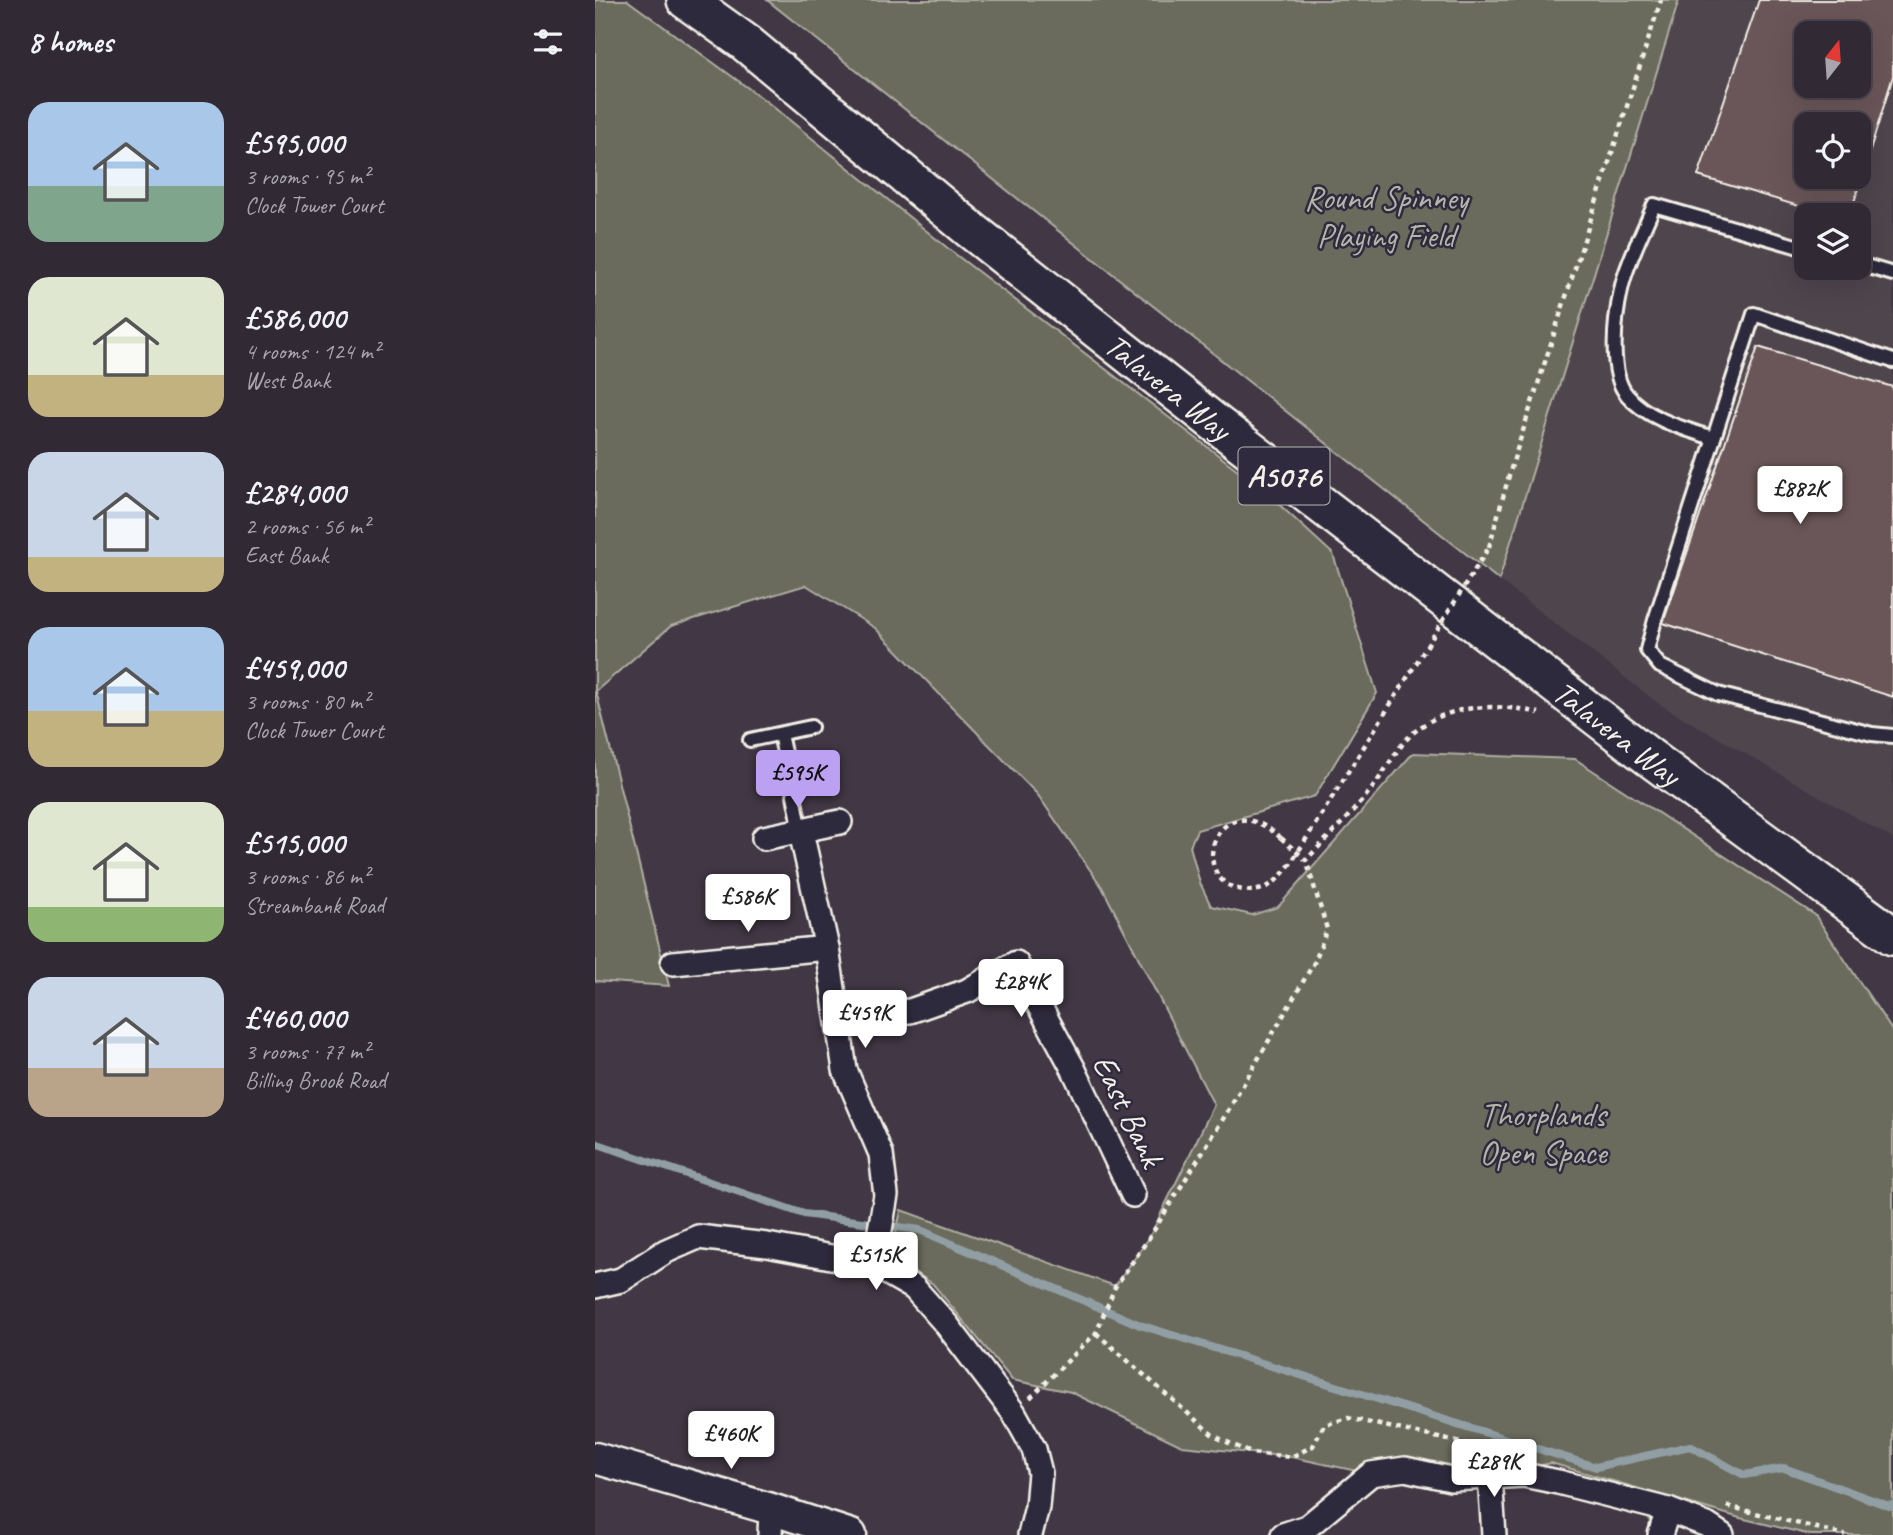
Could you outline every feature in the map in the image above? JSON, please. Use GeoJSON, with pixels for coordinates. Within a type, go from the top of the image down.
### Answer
{"type":"FeatureCollection","features":[{"type":"Feature","properties":{"kind":"main road","name":"Talavera Way"},"geometry":{"type":"LineString","coordinates":[[686,0],[746,43],[971,230],[1230,435],[1650,757],[1893,936]]}},
{"type":"Feature","properties":{"kind":"street"},"geometry":{"type":"LineString","coordinates":[[764,838],[840,822]]}},
{"type":"Feature","properties":{"kind":"street"},"geometry":{"type":"LineString","coordinates":[[801,832],[827,948],[845,1070],[881,1154],[886,1195],[874,1265]]}},
{"type":"Feature","properties":{"kind":"street"},"geometry":{"type":"LineString","coordinates":[[673,963],[827,948]]}},
{"type":"Feature","properties":{"kind":"street","name":"East Bank"},"geometry":{"type":"LineString","coordinates":[[837,1014],[910,1011],[967,991],[1016,963],[1073,1068],[1133,1195]]}},
{"type":"Feature","properties":{"kind":"street"},"geometry":{"type":"LineString","coordinates":[[595,1286],[621,1280],[666,1251],[698,1237],[767,1245],[874,1265],[914,1288],[947,1325],[1014,1413],[1034,1448],[1040,1473],[1038,1507],[1030,1535]]}},
{"type":"Feature","properties":{"kind":"street"},"geometry":{"type":"LineString","coordinates":[[595,1458],[771,1522],[852,1535]]}},
{"type":"Feature","properties":{"kind":"street"},"geometry":{"type":"LineString","coordinates":[[1283,1535],[1308,1531],[1371,1474],[1405,1469],[1451,1479],[1524,1475],[1668,1510],[1707,1525],[1722,1535]]}},
{"type":"Feature","properties":{"kind":"street"},"geometry":{"type":"LineString","coordinates":[[1490,1477],[1495,1535]]}},
{"type":"Feature","properties":{"kind":"street"},"geometry":{"type":"LineString","coordinates":[[1660,1535],[1668,1510]]}},
{"type":"Feature","properties":{"kind":"lane"},"geometry":{"type":"LineString","coordinates":[[1713,438],[1656,418],[1627,395],[1617,376],[1615,337],[1621,288],[1654,205],[1794,246]]}},
{"type":"Feature","properties":{"kind":"lane"},"geometry":{"type":"LineString","coordinates":[[1871,268],[1893,274]]}},
{"type":"Feature","properties":{"kind":"lane"},"geometry":{"type":"LineString","coordinates":[[1893,361],[1754,314],[1647,650],[1660,666],[1718,694],[1873,734],[1893,736]]}},
{"type":"Feature","properties":{"kind":"lane"},"geometry":{"type":"LineString","coordinates":[[750,740],[811,727]]}},
{"type":"Feature","properties":{"kind":"lane"},"geometry":{"type":"LineString","coordinates":[[780,734],[788,771]]}},
{"type":"Feature","properties":{"kind":"lane"},"geometry":{"type":"LineString","coordinates":[[794,795],[801,832]]}},
{"type":"Feature","properties":{"kind":"path"},"geometry":{"type":"LineString","coordinates":[[1014,1413],[1096,1333],[1115,1287],[1149,1238],[1221,1122],[1315,961],[1327,929],[1306,860],[1280,838],[1268,827],[1242,818],[1223,826],[1213,843],[1212,863],[1223,882],[1235,889],[1250,892],[1277,882],[1291,863],[1489,547],[1512,465],[1661,0]]}},
{"type":"Feature","properties":{"kind":"path"},"geometry":{"type":"LineString","coordinates":[[1306,860],[1369,792],[1405,741],[1420,726],[1447,714],[1480,708],[1503,707],[1547,715]]}},
{"type":"Feature","properties":{"kind":"shaded area"},"geometry":{"type":"Polygon","coordinates":[[[1679,0],[1893,0],[1893,839],[1659,704],[1499,580],[1679,0]]]}},
{"type":"Feature","properties":{"kind":"green space","name":"Thorplands Open Space"},"geometry":{"type":"Polygon","coordinates":[[[595,0],[627,0],[766,101],[955,254],[1260,487],[1333,554],[1377,693],[1315,796],[1197,830],[1190,846],[1200,883],[1211,906],[1252,915],[1278,907],[1413,753],[1575,759],[1815,915],[1893,1032],[1893,1535],[1811,1535],[1740,1518],[1551,1463],[1490,1477],[1371,1474],[1291,1457],[1182,1446],[1071,1392],[1012,1380],[933,1284],[891,1257],[901,1210],[1115,1286],[1149,1238],[1214,1105],[1102,887],[1037,794],[875,628],[806,585],[671,626],[596,691],[669,986],[595,981],[595,0]]]}},
{"type":"Feature","properties":{"kind":"green space","name":"Round Spinney Playing Field"},"geometry":{"type":"Polygon","coordinates":[[[767,0],[1679,0],[1499,580],[767,0]]]}},
{"type":"Feature","properties":{"kind":"building"},"geometry":{"type":"Polygon","coordinates":[[[1759,0],[1893,0],[1893,76],[1871,147],[1871,112],[1794,112],[1794,189],[1858,189],[1854,203],[1794,205],[1698,176],[1759,0]]]}},
{"type":"Feature","properties":{"kind":"building"},"geometry":{"type":"Polygon","coordinates":[[[1758,347],[1893,387],[1893,697],[1663,623],[1758,347]]]}},
{"type":"Feature","properties":{"kind":"waterway"},"geometry":{"type":"LineString","coordinates":[[595,1143],[804,1214],[920,1230],[1140,1325],[1596,1467],[1690,1446],[1744,1475],[1784,1468],[1889,1506],[1893,1505]]}}]}
